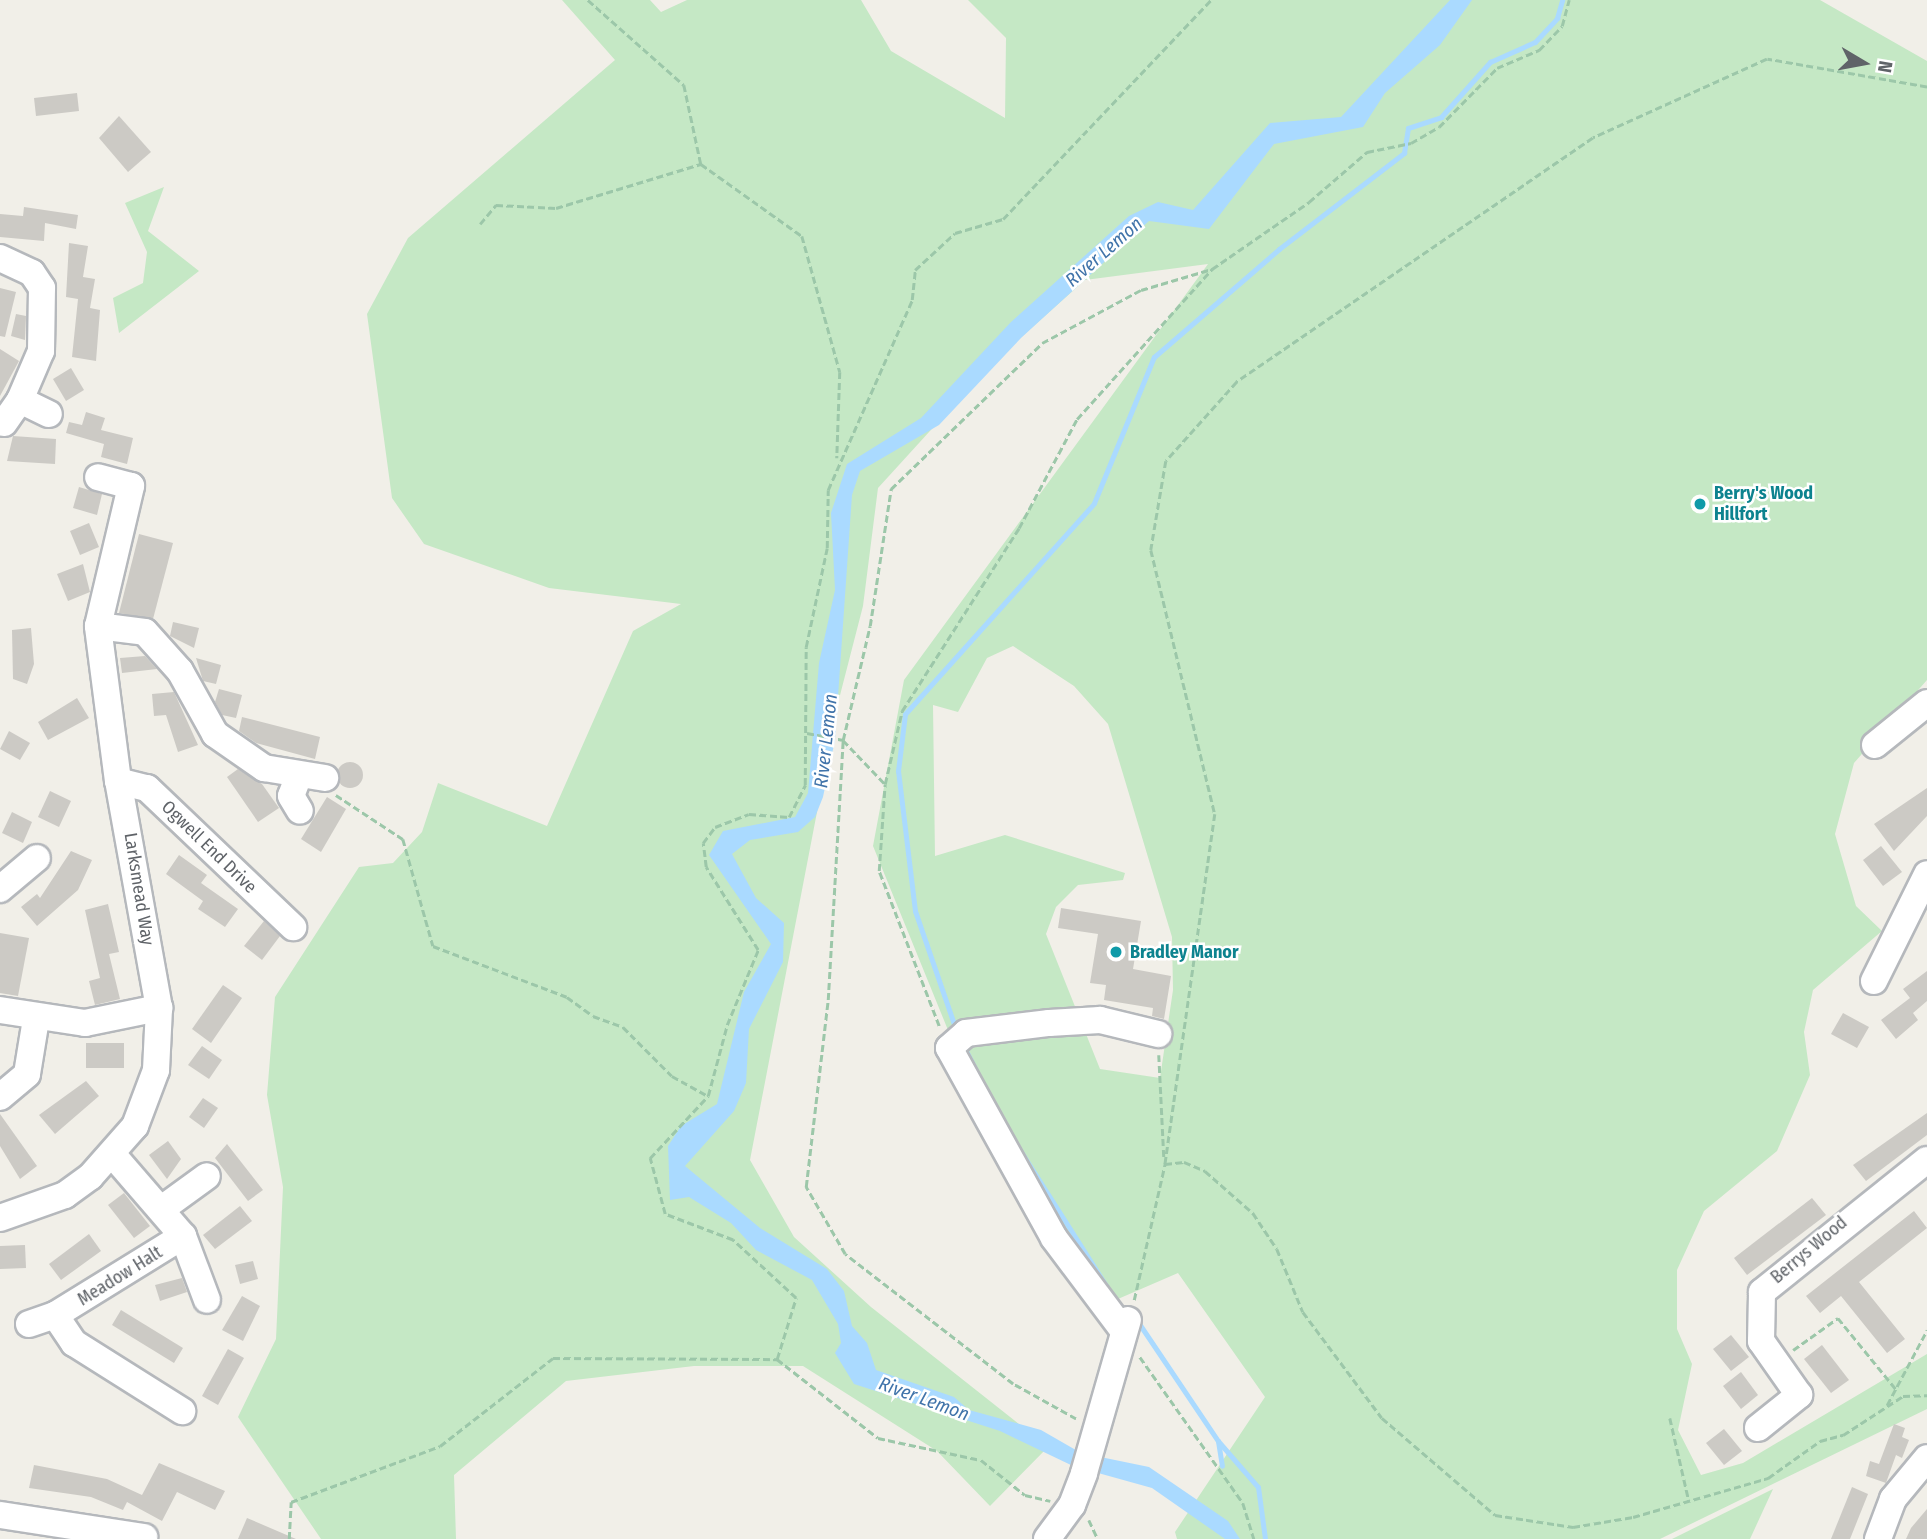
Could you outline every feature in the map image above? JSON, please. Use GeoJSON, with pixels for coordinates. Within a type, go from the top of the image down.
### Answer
{"type":"FeatureCollection","features":[{"type":"Feature","properties":{"kind":"street"},"geometry":{"type":"LineString","coordinates":[[0,258],[32,273],[46,307],[41,351],[20,400],[4,423]]}},
{"type":"Feature","properties":{"kind":"street"},"geometry":{"type":"LineString","coordinates":[[20,400],[49,414]]}},
{"type":"Feature","properties":{"kind":"street","name":"Larksmead Way"},"geometry":{"type":"LineString","coordinates":[[0,1218],[65,1195],[113,1155],[147,1101],[156,1070],[159,1008],[117,781],[99,626],[100,598],[132,479],[98,477]]}},
{"type":"Feature","properties":{"kind":"street"},"geometry":{"type":"LineString","coordinates":[[99,626],[145,632],[180,671],[215,734],[264,768],[314,777]]}},
{"type":"Feature","properties":{"kind":"street"},"geometry":{"type":"LineString","coordinates":[[1875,745],[1927,703]]}},
{"type":"Feature","properties":{"kind":"street"},"geometry":{"type":"LineString","coordinates":[[300,811],[292,796],[314,777]]}},
{"type":"Feature","properties":{"kind":"street","name":"Ogwell End Drive"},"geometry":{"type":"LineString","coordinates":[[117,781],[147,788],[293,927]]}},
{"type":"Feature","properties":{"kind":"street"},"geometry":{"type":"LineString","coordinates":[[4,877],[37,859]]}},
{"type":"Feature","properties":{"kind":"street"},"geometry":{"type":"LineString","coordinates":[[1874,981],[1927,874]]}},
{"type":"Feature","properties":{"kind":"street"},"geometry":{"type":"LineString","coordinates":[[0,1010],[36,1019],[85,1023],[159,1008]]}},
{"type":"Feature","properties":{"kind":"street"},"geometry":{"type":"LineString","coordinates":[[0,1097],[27,1074],[36,1019]]}},
{"type":"Feature","properties":{"kind":"street"},"geometry":{"type":"LineString","coordinates":[[1047,1539],[1072,1505],[1091,1452],[1127,1319],[1054,1238],[949,1048],[966,1033],[1049,1023],[1100,1020],[1158,1034]]}},
{"type":"Feature","properties":{"kind":"street","name":"Meadow Halt"},"geometry":{"type":"LineString","coordinates":[[113,1155],[163,1208],[183,1236],[207,1300]]}},
{"type":"Feature","properties":{"kind":"street","name":"Berrys Wood"},"geometry":{"type":"LineString","coordinates":[[1758,1428],[1799,1395],[1776,1362],[1757,1323],[1762,1292],[1772,1277],[1927,1160]]}},
{"type":"Feature","properties":{"kind":"street"},"geometry":{"type":"LineString","coordinates":[[163,1208],[207,1176]]}},
{"type":"Feature","properties":{"kind":"street","name":"Meadow Halt"},"geometry":{"type":"LineString","coordinates":[[29,1324],[55,1315],[183,1236]]}},
{"type":"Feature","properties":{"kind":"street"},"geometry":{"type":"LineString","coordinates":[[55,1315],[74,1343],[167,1384],[182,1411]]}},
{"type":"Feature","properties":{"kind":"street"},"geometry":{"type":"LineString","coordinates":[[1878,1539],[1893,1499],[1927,1458]]}},
{"type":"Feature","properties":{"kind":"street"},"geometry":{"type":"LineString","coordinates":[[0,1515],[144,1537]]}},
{"type":"Feature","properties":{"kind":"path"},"geometry":{"type":"LineString","coordinates":[[588,0],[684,85],[701,164],[802,236],[840,372],[837,461],[806,647],[805,786],[789,817],[749,814],[715,827],[703,843],[706,867],[758,950],[727,1024],[708,1096],[650,1158],[665,1214],[733,1240],[796,1298],[776,1359]]}},
{"type":"Feature","properties":{"kind":"path"},"geometry":{"type":"LineString","coordinates":[[837,461],[912,300],[915,270],[955,233],[1003,219],[1211,0]]}},
{"type":"Feature","properties":{"kind":"path"},"geometry":{"type":"LineString","coordinates":[[949,1048],[879,871],[885,784],[902,711],[1019,528],[1077,419],[1212,268],[1309,202],[1367,152],[1411,143],[1439,127],[1497,68],[1539,50],[1562,26],[1569,0]]}},
{"type":"Feature","properties":{"kind":"path"},"geometry":{"type":"LineString","coordinates":[[1254,1539],[1243,1503],[1199,1448],[1127,1319],[1165,1164],[1215,814],[1151,550],[1166,461],[1237,382],[1593,138],[1767,59],[1927,87]]}},
{"type":"Feature","properties":{"kind":"path"},"geometry":{"type":"LineString","coordinates":[[480,224],[496,205],[556,208],[701,164]]}},
{"type":"Feature","properties":{"kind":"path"},"geometry":{"type":"LineString","coordinates":[[1091,1452],[1013,1384],[845,1254],[806,1187],[828,1000],[842,740],[870,626],[891,489],[1042,343],[1141,290],[1212,268]]}},
{"type":"Feature","properties":{"kind":"path"},"geometry":{"type":"LineString","coordinates":[[806,733],[842,740],[885,784]]}},
{"type":"Feature","properties":{"kind":"path"},"geometry":{"type":"LineString","coordinates":[[314,777],[403,839],[433,946],[568,997],[593,1016],[623,1027],[672,1076],[708,1096]]}},
{"type":"Feature","properties":{"kind":"path"},"geometry":{"type":"LineString","coordinates":[[1158,1034],[1165,1164]]}},
{"type":"Feature","properties":{"kind":"path"},"geometry":{"type":"LineString","coordinates":[[1165,1164],[1184,1162],[1205,1171],[1253,1213],[1277,1249],[1303,1312],[1382,1418],[1495,1515],[1573,1527],[1689,1501],[1768,1478],[1820,1440],[1843,1435],[1903,1396],[1927,1395]]}},
{"type":"Feature","properties":{"kind":"path"},"geometry":{"type":"LineString","coordinates":[[1776,1362],[1838,1318],[1896,1389]]}},
{"type":"Feature","properties":{"kind":"path"},"geometry":{"type":"LineString","coordinates":[[1885,1408],[1927,1330]]}},
{"type":"Feature","properties":{"kind":"path"},"geometry":{"type":"LineString","coordinates":[[289,1539],[291,1502],[440,1446],[553,1359],[776,1359],[878,1438],[981,1460],[1025,1495],[1072,1505],[1098,1539]]}},
{"type":"Feature","properties":{"kind":"path"},"geometry":{"type":"LineString","coordinates":[[1670,1418],[1689,1501]]}},
{"type":"Feature","properties":{"kind":"green space"},"geometry":{"type":"Polygon","coordinates":[[[562,0],[650,0],[661,12],[687,0],[861,0],[891,51],[1005,118],[1006,38],[968,0],[1820,0],[1927,61],[1927,680],[1854,763],[1835,834],[1856,906],[1882,931],[1813,990],[1804,1032],[1810,1075],[1777,1151],[1704,1211],[1677,1270],[1677,1329],[1692,1364],[1678,1430],[1701,1475],[1743,1463],[1927,1354],[1927,1409],[1660,1539],[1177,1539],[1175,1532],[1265,1397],[1178,1273],[1111,1302],[972,1089],[873,846],[904,680],[1208,264],[1085,280],[991,364],[878,488],[863,606],[838,703],[750,1160],[794,1237],[871,1307],[1048,1447],[990,1506],[937,1451],[803,1366],[694,1366],[566,1381],[454,1475],[456,1539],[321,1539],[238,1417],[276,1339],[283,1187],[267,1095],[275,997],[359,867],[393,863],[422,832],[438,783],[547,826],[633,631],[681,604],[549,588],[424,544],[392,498],[367,314],[408,238],[615,60],[562,0]],[[1013,646],[987,658],[958,712],[933,705],[935,856],[1005,835],[1125,873],[1123,880],[1078,885],[1056,907],[1046,934],[1100,1069],[1160,1078],[1173,990],[1172,937],[1108,724],[1074,686],[1013,646]]]}},
{"type":"Feature","properties":{"kind":"green space"},"geometry":{"type":"Polygon","coordinates":[[[164,187],[148,231],[199,271],[119,333],[113,298],[143,283],[147,252],[125,203],[164,187]]]}},
{"type":"Feature","properties":{"kind":"green space"},"geometry":{"type":"Polygon","coordinates":[[[1773,1489],[1750,1539],[1672,1539],[1773,1489]]]}},
{"type":"Feature","properties":{"kind":"water","name":"River Lemon"},"geometry":{"type":"Polygon","coordinates":[[[1450,0],[1472,0],[1440,45],[1385,93],[1363,127],[1274,144],[1209,229],[1149,221],[1021,338],[939,425],[860,471],[852,495],[835,740],[823,797],[815,817],[798,832],[750,840],[732,854],[756,898],[784,923],[783,962],[749,1029],[746,1083],[734,1111],[685,1166],[760,1228],[827,1269],[844,1291],[852,1326],[867,1343],[876,1370],[954,1397],[969,1410],[1041,1430],[1081,1453],[1149,1467],[1228,1521],[1240,1539],[1225,1539],[1152,1488],[1073,1466],[1000,1431],[854,1384],[835,1353],[841,1343],[838,1324],[812,1280],[756,1250],[731,1223],[689,1197],[670,1200],[668,1146],[681,1126],[717,1104],[744,992],[771,944],[709,855],[723,831],[795,817],[808,793],[819,663],[835,590],[831,513],[847,464],[921,418],[1011,322],[1129,216],[1158,202],[1193,210],[1270,123],[1341,117],[1450,0]]]}},
{"type":"Feature","properties":{"kind":"building"},"geometry":{"type":"Polygon","coordinates":[[[77,93],[79,111],[36,116],[34,98],[77,93]]]}},
{"type":"Feature","properties":{"kind":"building"},"geometry":{"type":"Polygon","coordinates":[[[119,116],[151,152],[128,172],[99,138],[119,116]]]}},
{"type":"Feature","properties":{"kind":"building"},"geometry":{"type":"Polygon","coordinates":[[[24,207],[78,215],[76,229],[45,223],[44,241],[0,237],[0,214],[23,216],[24,207]]]}},
{"type":"Feature","properties":{"kind":"building"},"geometry":{"type":"Polygon","coordinates":[[[69,243],[88,246],[83,277],[95,279],[90,308],[100,310],[96,361],[72,357],[78,299],[66,297],[69,243]]]}},
{"type":"Feature","properties":{"kind":"building"},"geometry":{"type":"Polygon","coordinates":[[[0,288],[16,292],[5,337],[0,336],[0,288]]]}},
{"type":"Feature","properties":{"kind":"building"},"geometry":{"type":"Polygon","coordinates":[[[16,314],[26,316],[25,340],[11,336],[16,314]]]}},
{"type":"Feature","properties":{"kind":"building"},"geometry":{"type":"Polygon","coordinates":[[[0,349],[19,361],[0,396],[0,349]]]}},
{"type":"Feature","properties":{"kind":"building"},"geometry":{"type":"Polygon","coordinates":[[[71,368],[84,390],[66,401],[53,379],[71,368]]]}},
{"type":"Feature","properties":{"kind":"building"},"geometry":{"type":"Polygon","coordinates":[[[86,412],[105,418],[101,430],[133,438],[127,464],[101,457],[104,444],[66,433],[69,422],[82,425],[86,412]]]}},
{"type":"Feature","properties":{"kind":"building"},"geometry":{"type":"Polygon","coordinates":[[[13,436],[56,439],[55,464],[7,461],[13,436]]]}},
{"type":"Feature","properties":{"kind":"building"},"geometry":{"type":"Polygon","coordinates":[[[79,487],[102,494],[97,515],[73,508],[79,487]]]}},
{"type":"Feature","properties":{"kind":"building"},"geometry":{"type":"Polygon","coordinates":[[[89,523],[99,547],[80,555],[70,531],[89,523]]]}},
{"type":"Feature","properties":{"kind":"building"},"geometry":{"type":"Polygon","coordinates":[[[139,534],[173,543],[153,619],[119,613],[139,534]]]}},
{"type":"Feature","properties":{"kind":"building"},"geometry":{"type":"Polygon","coordinates":[[[83,564],[90,592],[68,601],[57,574],[83,564]]]}},
{"type":"Feature","properties":{"kind":"building"},"geometry":{"type":"Polygon","coordinates":[[[173,622],[199,628],[194,648],[170,636],[173,622]]]}},
{"type":"Feature","properties":{"kind":"building"},"geometry":{"type":"Polygon","coordinates":[[[31,628],[34,664],[27,684],[13,679],[12,630],[31,628]]]}},
{"type":"Feature","properties":{"kind":"building"},"geometry":{"type":"Polygon","coordinates":[[[145,656],[157,669],[122,673],[120,658],[145,656]]]}},
{"type":"Feature","properties":{"kind":"building"},"geometry":{"type":"Polygon","coordinates":[[[196,658],[221,665],[216,684],[203,681],[196,658]]]}},
{"type":"Feature","properties":{"kind":"building"},"geometry":{"type":"Polygon","coordinates":[[[219,689],[242,695],[236,718],[222,715],[215,702],[219,689]]]}},
{"type":"Feature","properties":{"kind":"building"},"geometry":{"type":"Polygon","coordinates":[[[174,692],[198,745],[178,752],[166,715],[154,716],[152,694],[174,692]]]}},
{"type":"Feature","properties":{"kind":"building"},"geometry":{"type":"Polygon","coordinates":[[[77,698],[89,718],[48,740],[38,722],[77,698]]]}},
{"type":"Feature","properties":{"kind":"building"},"geometry":{"type":"Polygon","coordinates":[[[242,717],[320,737],[315,759],[256,743],[239,731],[242,717]]]}},
{"type":"Feature","properties":{"kind":"building"},"geometry":{"type":"Polygon","coordinates":[[[9,731],[30,743],[20,760],[0,749],[9,731]]]}},
{"type":"Feature","properties":{"kind":"building"},"geometry":{"type":"Polygon","coordinates":[[[350,762],[359,766],[363,775],[359,784],[350,788],[341,784],[337,775],[341,766],[350,762]]]}},
{"type":"Feature","properties":{"kind":"building"},"geometry":{"type":"Polygon","coordinates":[[[238,769],[262,784],[279,808],[258,822],[227,777],[238,769]]]}},
{"type":"Feature","properties":{"kind":"building"},"geometry":{"type":"Polygon","coordinates":[[[1927,788],[1927,816],[1894,851],[1874,824],[1927,788]]]}},
{"type":"Feature","properties":{"kind":"building"},"geometry":{"type":"Polygon","coordinates":[[[50,791],[71,801],[59,827],[38,817],[50,791]]]}},
{"type":"Feature","properties":{"kind":"building"},"geometry":{"type":"Polygon","coordinates":[[[327,797],[346,809],[321,852],[301,839],[327,797]]]}},
{"type":"Feature","properties":{"kind":"building"},"geometry":{"type":"Polygon","coordinates":[[[12,812],[32,822],[23,843],[2,833],[12,812]]]}},
{"type":"Feature","properties":{"kind":"building"},"geometry":{"type":"Polygon","coordinates":[[[1881,846],[1902,872],[1883,886],[1863,860],[1881,846]]]}},
{"type":"Feature","properties":{"kind":"building"},"geometry":{"type":"Polygon","coordinates":[[[71,851],[92,860],[78,890],[37,926],[21,907],[37,894],[40,898],[71,851]]]}},
{"type":"Feature","properties":{"kind":"building"},"geometry":{"type":"Polygon","coordinates":[[[179,855],[207,875],[201,883],[238,909],[225,927],[198,909],[203,901],[166,874],[179,855]]]}},
{"type":"Feature","properties":{"kind":"building"},"geometry":{"type":"Polygon","coordinates":[[[108,904],[119,952],[109,954],[120,999],[95,1005],[89,981],[100,978],[85,910],[108,904]]]}},
{"type":"Feature","properties":{"kind":"building","name":"Bradley Manor"},"geometry":{"type":"Polygon","coordinates":[[[1061,908],[1141,921],[1133,969],[1171,976],[1164,1019],[1152,1016],[1153,1008],[1104,1000],[1106,985],[1090,983],[1098,934],[1058,928],[1061,908]]]}},
{"type":"Feature","properties":{"kind":"building"},"geometry":{"type":"Polygon","coordinates":[[[264,921],[280,936],[262,960],[244,946],[264,921]]]}},
{"type":"Feature","properties":{"kind":"building"},"geometry":{"type":"Polygon","coordinates":[[[0,933],[29,938],[18,996],[0,993],[0,933]]]}},
{"type":"Feature","properties":{"kind":"building"},"geometry":{"type":"Polygon","coordinates":[[[1927,971],[1927,1001],[1913,1013],[1918,1020],[1896,1039],[1881,1020],[1910,998],[1903,989],[1927,971]]]}},
{"type":"Feature","properties":{"kind":"building"},"geometry":{"type":"Polygon","coordinates":[[[223,985],[242,998],[211,1043],[192,1029],[223,985]]]}},
{"type":"Feature","properties":{"kind":"building"},"geometry":{"type":"Polygon","coordinates":[[[1843,1013],[1869,1027],[1857,1048],[1831,1034],[1843,1013]]]}},
{"type":"Feature","properties":{"kind":"building"},"geometry":{"type":"Polygon","coordinates":[[[86,1043],[124,1043],[124,1068],[86,1068],[86,1043]]]}},
{"type":"Feature","properties":{"kind":"building"},"geometry":{"type":"Polygon","coordinates":[[[202,1046],[222,1060],[209,1079],[188,1065],[202,1046]]]}},
{"type":"Feature","properties":{"kind":"building"},"geometry":{"type":"Polygon","coordinates":[[[86,1081],[99,1096],[55,1134],[39,1115],[86,1081]]]}},
{"type":"Feature","properties":{"kind":"building"},"geometry":{"type":"Polygon","coordinates":[[[203,1098],[218,1108],[204,1128],[189,1117],[203,1098]]]}},
{"type":"Feature","properties":{"kind":"building"},"geometry":{"type":"Polygon","coordinates":[[[1927,1113],[1927,1135],[1866,1181],[1853,1165],[1927,1113]]]}},
{"type":"Feature","properties":{"kind":"building"},"geometry":{"type":"Polygon","coordinates":[[[0,1114],[37,1166],[20,1179],[0,1146],[0,1114]]]}},
{"type":"Feature","properties":{"kind":"building"},"geometry":{"type":"Polygon","coordinates":[[[168,1141],[181,1159],[167,1179],[149,1155],[168,1141]]]}},
{"type":"Feature","properties":{"kind":"building"},"geometry":{"type":"Polygon","coordinates":[[[227,1144],[263,1190],[248,1201],[215,1158],[227,1144]]]}},
{"type":"Feature","properties":{"kind":"building"},"geometry":{"type":"Polygon","coordinates":[[[124,1193],[150,1226],[134,1238],[108,1205],[124,1193]]]}},
{"type":"Feature","properties":{"kind":"building"},"geometry":{"type":"Polygon","coordinates":[[[1812,1198],[1826,1215],[1747,1275],[1734,1258],[1812,1198]]]}},
{"type":"Feature","properties":{"kind":"building"},"geometry":{"type":"Polygon","coordinates":[[[240,1206],[252,1221],[215,1249],[203,1235],[240,1206]]]}},
{"type":"Feature","properties":{"kind":"building"},"geometry":{"type":"Polygon","coordinates":[[[1914,1211],[1927,1228],[1859,1282],[1905,1339],[1887,1353],[1841,1296],[1820,1313],[1806,1296],[1914,1211]]]}},
{"type":"Feature","properties":{"kind":"building"},"geometry":{"type":"Polygon","coordinates":[[[89,1234],[101,1251],[61,1280],[49,1264],[89,1234]]]}},
{"type":"Feature","properties":{"kind":"building"},"geometry":{"type":"Polygon","coordinates":[[[25,1245],[26,1268],[0,1269],[0,1246],[25,1245]]]}},
{"type":"Feature","properties":{"kind":"building"},"geometry":{"type":"Polygon","coordinates":[[[253,1261],[258,1279],[240,1284],[235,1265],[253,1261]]]}},
{"type":"Feature","properties":{"kind":"building"},"geometry":{"type":"Polygon","coordinates":[[[182,1278],[187,1292],[160,1301],[155,1285],[182,1278]]]}},
{"type":"Feature","properties":{"kind":"building"},"geometry":{"type":"Polygon","coordinates":[[[242,1296],[260,1306],[243,1341],[222,1330],[242,1296]]]}},
{"type":"Feature","properties":{"kind":"building"},"geometry":{"type":"Polygon","coordinates":[[[121,1310],[183,1348],[174,1363],[112,1325],[121,1310]]]}},
{"type":"Feature","properties":{"kind":"building"},"geometry":{"type":"Polygon","coordinates":[[[1731,1335],[1749,1357],[1731,1371],[1713,1349],[1731,1335]]]}},
{"type":"Feature","properties":{"kind":"building"},"geometry":{"type":"Polygon","coordinates":[[[1822,1345],[1849,1380],[1831,1393],[1804,1359],[1822,1345]]]}},
{"type":"Feature","properties":{"kind":"building"},"geometry":{"type":"Polygon","coordinates":[[[228,1349],[244,1358],[218,1405],[202,1396],[228,1349]]]}},
{"type":"Feature","properties":{"kind":"building"},"geometry":{"type":"Polygon","coordinates":[[[1741,1372],[1758,1395],[1741,1409],[1723,1386],[1741,1372]]]}},
{"type":"Feature","properties":{"kind":"building"},"geometry":{"type":"Polygon","coordinates":[[[1894,1424],[1905,1428],[1902,1437],[1909,1440],[1902,1458],[1896,1455],[1886,1483],[1866,1476],[1870,1461],[1879,1464],[1894,1424]]]}},
{"type":"Feature","properties":{"kind":"building"},"geometry":{"type":"Polygon","coordinates":[[[1724,1429],[1742,1451],[1724,1465],[1706,1443],[1724,1429]]]}},
{"type":"Feature","properties":{"kind":"building"},"geometry":{"type":"Polygon","coordinates":[[[159,1463],[225,1491],[215,1510],[177,1492],[162,1521],[127,1502],[123,1510],[91,1497],[29,1488],[34,1465],[107,1479],[142,1495],[159,1463]]]}},
{"type":"Feature","properties":{"kind":"building"},"geometry":{"type":"Polygon","coordinates":[[[1852,1487],[1868,1494],[1850,1539],[1831,1539],[1852,1487]]]}},
{"type":"Feature","properties":{"kind":"building"},"geometry":{"type":"Polygon","coordinates":[[[1927,1509],[1927,1539],[1906,1539],[1911,1528],[1927,1509]]]}},
{"type":"Feature","properties":{"kind":"building"},"geometry":{"type":"Polygon","coordinates":[[[247,1518],[296,1539],[238,1539],[247,1518]]]}},
{"type":"Feature","properties":{"kind":"waterway"},"geometry":{"type":"LineString","coordinates":[[956,1030],[915,911],[898,771],[905,714],[1094,503],[1154,357],[1279,249],[1404,153],[1408,128],[1441,117],[1490,62],[1535,42],[1557,18],[1562,0]]}},
{"type":"Feature","properties":{"kind":"waterway"},"geometry":{"type":"LineString","coordinates":[[963,1045],[976,1071]]}},
{"type":"Feature","properties":{"kind":"waterway"},"geometry":{"type":"LineString","coordinates":[[1018,1147],[1108,1289]]}},
{"type":"Feature","properties":{"kind":"waterway"},"geometry":{"type":"LineString","coordinates":[[1138,1322],[1218,1441],[1222,1466]]}},
{"type":"Feature","properties":{"kind":"waterway"},"geometry":{"type":"LineString","coordinates":[[1218,1441],[1258,1487],[1265,1539]]}},
{"type":"Feature","properties":{"kind":"place","name":"Berry's Wood Hillfort"},"geometry":{"type":"Point","coordinates":[1700,504]}},
{"type":"Feature","properties":{"kind":"place","name":"Bradley Manor"},"geometry":{"type":"Point","coordinates":[1116,952]}}]}
